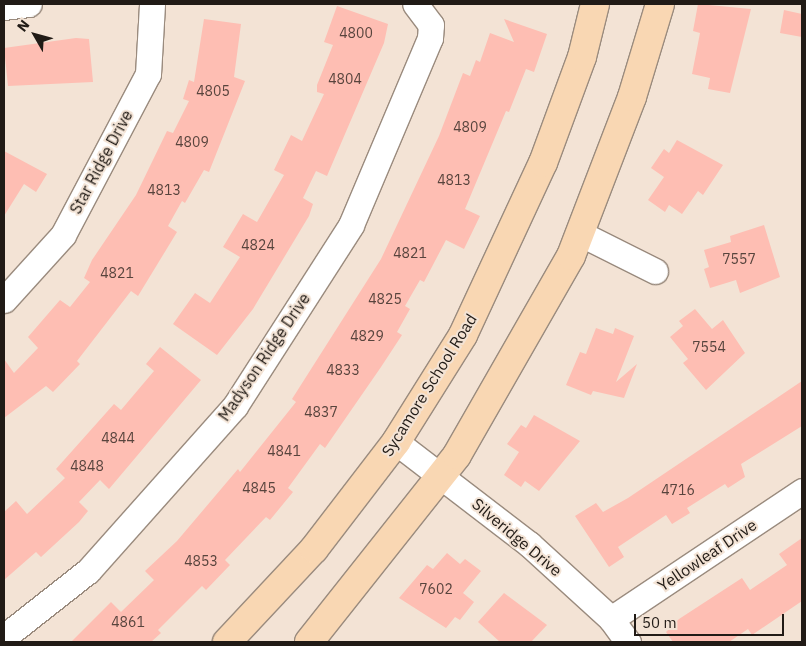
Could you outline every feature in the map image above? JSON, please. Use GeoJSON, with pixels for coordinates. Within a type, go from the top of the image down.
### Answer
{"type":"FeatureCollection","features":[{"type":"Feature","properties":{"kind":"main road","name":"Sycamore School Road"},"geometry":{"type":"LineString","coordinates":[[227,642],[314,550],[396,442],[463,335],[525,206],[582,57],[595,4]]}},
{"type":"Feature","properties":{"kind":"main road"},"geometry":{"type":"LineString","coordinates":[[309,642],[443,476],[571,256],[632,97],[660,4]]}},
{"type":"Feature","properties":{"kind":"street"},"geometry":{"type":"LineString","coordinates":[[4,7],[29,4]]}},
{"type":"Feature","properties":{"kind":"street","name":"Star Ridge Drive"},"geometry":{"type":"LineString","coordinates":[[4,300],[63,235],[148,74],[152,4]]}},
{"type":"Feature","properties":{"kind":"street","name":"Madyson Ridge Drive"},"geometry":{"type":"LineString","coordinates":[[4,637],[88,571],[235,406],[351,226],[430,38],[420,9]]}},
{"type":"Feature","properties":{"kind":"street"},"geometry":{"type":"LineString","coordinates":[[579,233],[655,271]]}},
{"type":"Feature","properties":{"kind":"street","name":"Silveridge Drive"},"geometry":{"type":"LineString","coordinates":[[396,442],[443,476],[529,544],[611,619],[628,642]]}},
{"type":"Feature","properties":{"kind":"street","name":"Yellowleaf Drive"},"geometry":{"type":"LineString","coordinates":[[611,619],[802,491]]}},
{"type":"Feature","properties":{"kind":"building"},"geometry":{"type":"Polygon","coordinates":[[[698,4],[751,9],[730,93],[708,89],[710,78],[692,74],[700,33],[693,31],[698,4]]]}},
{"type":"Feature","properties":{"kind":"building"},"geometry":{"type":"Polygon","coordinates":[[[337,6],[388,24],[384,43],[327,176],[316,171],[303,198],[313,204],[309,216],[253,309],[217,355],[173,324],[195,293],[210,303],[240,257],[223,247],[243,214],[257,222],[284,175],[274,170],[291,135],[302,141],[324,94],[317,92],[317,85],[333,45],[324,42],[337,6]]]}},
{"type":"Feature","properties":{"kind":"building"},"geometry":{"type":"Polygon","coordinates":[[[784,10],[802,14],[802,37],[780,33],[784,10]]]}},
{"type":"Feature","properties":{"kind":"building"},"geometry":{"type":"Polygon","coordinates":[[[204,19],[241,24],[234,77],[245,81],[209,172],[204,170],[185,203],[182,201],[168,226],[177,232],[138,296],[131,291],[77,361],[80,364],[53,392],[46,386],[4,418],[4,359],[14,373],[38,348],[28,337],[60,300],[70,307],[90,282],[84,278],[92,260],[136,195],[167,131],[173,133],[189,101],[183,99],[189,80],[194,82],[204,19]]]}},
{"type":"Feature","properties":{"kind":"building"},"geometry":{"type":"Polygon","coordinates":[[[504,19],[547,34],[534,72],[526,69],[509,112],[506,111],[465,209],[480,216],[464,249],[446,240],[424,282],[420,280],[405,306],[410,309],[397,332],[402,335],[381,367],[325,448],[320,444],[288,488],[293,492],[270,520],[266,517],[225,560],[230,565],[206,590],[202,586],[158,630],[161,633],[151,642],[71,642],[111,602],[121,612],[154,580],[145,571],[177,541],[238,469],[240,472],[296,402],[292,399],[381,259],[439,136],[463,73],[470,76],[476,60],[480,62],[490,33],[514,42],[504,19]]]}},
{"type":"Feature","properties":{"kind":"building"},"geometry":{"type":"Polygon","coordinates":[[[76,38],[89,39],[93,82],[8,86],[4,48],[76,38]]]}},
{"type":"Feature","properties":{"kind":"building"},"geometry":{"type":"Polygon","coordinates":[[[677,140],[723,165],[703,195],[698,191],[682,214],[669,205],[665,212],[648,200],[664,177],[651,168],[664,149],[669,153],[677,140]]]}},
{"type":"Feature","properties":{"kind":"building"},"geometry":{"type":"Polygon","coordinates":[[[4,151],[47,174],[36,192],[24,184],[4,216],[4,151]]]}},
{"type":"Feature","properties":{"kind":"building"},"geometry":{"type":"Polygon","coordinates":[[[764,225],[780,277],[740,293],[736,280],[710,288],[704,269],[709,267],[704,250],[731,242],[730,236],[764,225]]]}},
{"type":"Feature","properties":{"kind":"building"},"geometry":{"type":"Polygon","coordinates":[[[695,309],[712,329],[723,320],[745,353],[706,390],[683,363],[688,359],[670,337],[683,326],[679,321],[695,309]]]}},
{"type":"Feature","properties":{"kind":"building"},"geometry":{"type":"Polygon","coordinates":[[[596,328],[613,334],[615,328],[634,336],[616,382],[637,364],[624,398],[593,391],[591,395],[566,385],[580,352],[586,354],[596,328]]]}},
{"type":"Feature","properties":{"kind":"building"},"geometry":{"type":"Polygon","coordinates":[[[160,347],[201,380],[109,489],[100,480],[79,502],[88,511],[79,522],[41,557],[36,552],[4,580],[4,512],[16,501],[27,514],[65,478],[56,469],[114,404],[121,410],[154,371],[146,364],[160,347]]]}},
{"type":"Feature","properties":{"kind":"building"},"geometry":{"type":"Polygon","coordinates":[[[802,381],[802,426],[741,464],[745,477],[728,488],[725,484],[687,508],[690,513],[672,524],[666,515],[618,547],[624,557],[609,567],[575,516],[596,503],[603,512],[628,498],[802,381]]]}},
{"type":"Feature","properties":{"kind":"building"},"geometry":{"type":"Polygon","coordinates":[[[534,415],[580,441],[539,491],[525,481],[521,487],[504,475],[519,452],[507,444],[521,425],[526,428],[534,415]]]}},
{"type":"Feature","properties":{"kind":"building"},"geometry":{"type":"Polygon","coordinates":[[[802,538],[802,601],[752,635],[748,629],[729,642],[673,642],[666,632],[679,619],[742,578],[750,590],[787,565],[779,554],[802,538]]]}},
{"type":"Feature","properties":{"kind":"building"},"geometry":{"type":"Polygon","coordinates":[[[447,553],[460,564],[465,559],[481,571],[463,593],[474,602],[460,620],[455,617],[446,628],[399,598],[427,565],[433,569],[447,553]]]}},
{"type":"Feature","properties":{"kind":"building"},"geometry":{"type":"Polygon","coordinates":[[[504,593],[547,625],[531,642],[500,642],[478,622],[504,593]]]}}]}
